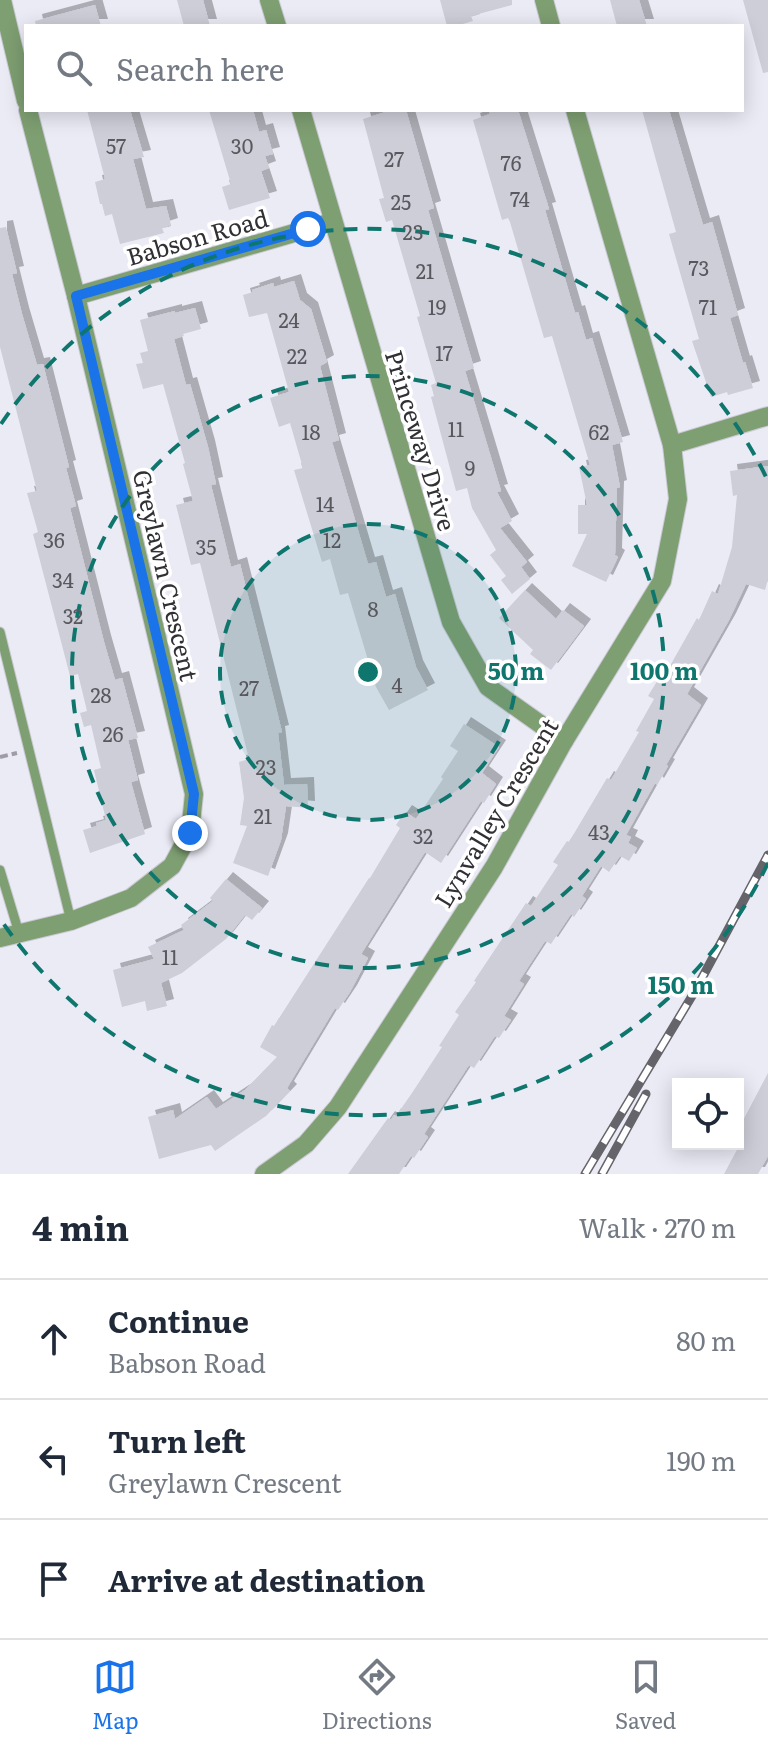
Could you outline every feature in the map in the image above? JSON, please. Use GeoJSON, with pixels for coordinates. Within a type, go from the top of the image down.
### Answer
{"type":"FeatureCollection","features":[{"type":"Feature","properties":{"kind":"street"},"geometry":{"type":"LineString","coordinates":[[2,0],[24,93]]}},
{"type":"Feature","properties":{"kind":"street"},"geometry":{"type":"LineString","coordinates":[[269,0],[276,24]]}},
{"type":"Feature","properties":{"kind":"street"},"geometry":{"type":"LineString","coordinates":[[544,0],[550,24]]}},
{"type":"Feature","properties":{"kind":"street","name":"Greylawn Crescent"},"geometry":{"type":"LineString","coordinates":[[0,938],[71,921],[131,898],[172,866],[190,833],[194,794],[76,296],[29,112]]}},
{"type":"Feature","properties":{"kind":"street","name":"Princeway Drive"},"geometry":{"type":"LineString","coordinates":[[302,112],[451,622],[488,687],[564,741]]}},
{"type":"Feature","properties":{"kind":"street","name":"Lynvalley Crescent"},"geometry":{"type":"LineString","coordinates":[[264,1174],[306,1144],[338,1107],[494,867],[564,741],[662,581],[678,499],[672,445],[576,112]]}},
{"type":"Feature","properties":{"kind":"street","name":"Babson Road"},"geometry":{"type":"LineString","coordinates":[[76,296],[332,222]]}},
{"type":"Feature","properties":{"kind":"street"},"geometry":{"type":"LineString","coordinates":[[672,445],[768,416]]}},
{"type":"Feature","properties":{"kind":"lane"},"geometry":{"type":"LineString","coordinates":[[0,632],[71,921]]}},
{"type":"Feature","properties":{"kind":"lane"},"geometry":{"type":"LineString","coordinates":[[0,870],[19,933]]}},
{"type":"Feature","properties":{"kind":"building"},"geometry":{"type":"Polygon","coordinates":[[[177,0],[203,0],[209,24],[183,24],[177,0]]]}},
{"type":"Feature","properties":{"kind":"building"},"geometry":{"type":"Polygon","coordinates":[[[440,0],[512,0],[512,5],[471,16],[473,21],[446,24],[440,0]]]}},
{"type":"Feature","properties":{"kind":"building"},"geometry":{"type":"Polygon","coordinates":[[[610,0],[639,0],[646,24],[616,24],[610,0]]]}},
{"type":"Feature","properties":{"kind":"building"},"geometry":{"type":"Polygon","coordinates":[[[743,0],[768,0],[768,72],[763,73],[743,0]]]}},
{"type":"Feature","properties":{"kind":"building"},"geometry":{"type":"Polygon","coordinates":[[[95,5],[100,24],[36,24],[35,21],[95,5]]]}},
{"type":"Feature","properties":{"kind":"building"},"geometry":{"type":"Polygon","coordinates":[[[88,112],[131,112],[144,157],[133,159],[146,209],[166,206],[171,225],[162,228],[164,233],[120,244],[112,214],[105,216],[100,204],[95,182],[105,179],[88,112]]]}},
{"type":"Feature","properties":{"kind":"building"},"geometry":{"type":"Polygon","coordinates":[[[210,112],[254,112],[259,132],[266,130],[273,154],[265,156],[269,168],[261,171],[270,198],[229,210],[222,187],[231,184],[210,112]]]}},
{"type":"Feature","properties":{"kind":"building"},"geometry":{"type":"Polygon","coordinates":[[[386,112],[407,112],[434,208],[428,210],[474,368],[465,371],[501,491],[497,492],[512,521],[500,528],[527,562],[521,567],[530,579],[512,594],[501,580],[506,576],[490,555],[496,550],[472,508],[467,488],[456,491],[431,397],[434,396],[431,385],[436,383],[417,317],[420,316],[392,220],[386,222],[379,199],[384,198],[363,119],[386,112]]]}},
{"type":"Feature","properties":{"kind":"building"},"geometry":{"type":"Polygon","coordinates":[[[519,112],[549,209],[545,210],[575,313],[578,312],[586,340],[592,338],[623,442],[612,445],[620,487],[617,488],[615,555],[618,557],[606,582],[572,566],[587,534],[578,534],[578,505],[587,505],[579,467],[590,465],[552,336],[544,338],[510,222],[508,218],[502,220],[473,120],[490,114],[519,112]]]}},
{"type":"Feature","properties":{"kind":"building"},"geometry":{"type":"Polygon","coordinates":[[[643,112],[670,112],[703,225],[712,222],[738,315],[730,318],[753,388],[711,397],[692,341],[699,339],[669,234],[676,232],[643,112]]]}},
{"type":"Feature","properties":{"kind":"building"},"geometry":{"type":"Polygon","coordinates":[[[6,227],[17,273],[12,274],[22,314],[37,365],[43,364],[69,467],[66,468],[76,506],[70,508],[104,642],[115,680],[122,678],[138,738],[128,740],[138,780],[131,782],[145,834],[90,853],[83,830],[106,820],[94,770],[101,768],[91,725],[84,727],[80,713],[87,711],[78,674],[70,676],[33,534],[38,532],[27,493],[37,491],[0,347],[0,228],[6,227]]]}},
{"type":"Feature","properties":{"kind":"building"},"geometry":{"type":"Polygon","coordinates":[[[294,281],[300,300],[311,309],[327,362],[320,366],[339,440],[332,442],[368,564],[376,562],[386,597],[395,594],[416,667],[428,690],[389,710],[376,687],[348,593],[340,595],[330,559],[322,562],[294,470],[303,468],[290,423],[279,427],[270,398],[289,392],[267,313],[249,317],[243,295],[273,283],[274,287],[294,281]]]}},
{"type":"Feature","properties":{"kind":"building"},"geometry":{"type":"Polygon","coordinates":[[[195,308],[201,329],[174,339],[208,447],[216,484],[211,485],[231,567],[240,564],[268,675],[282,732],[278,733],[284,785],[307,784],[308,808],[286,806],[281,840],[268,876],[233,863],[247,826],[240,825],[244,798],[239,762],[249,759],[200,563],[191,565],[176,505],[193,501],[163,384],[143,389],[136,364],[143,363],[140,353],[148,351],[140,320],[195,308]]]}},
{"type":"Feature","properties":{"kind":"building"},"geometry":{"type":"Polygon","coordinates":[[[768,466],[768,579],[765,590],[746,584],[687,694],[701,705],[626,835],[631,837],[628,843],[637,848],[629,861],[620,856],[609,872],[601,866],[582,896],[586,899],[574,917],[571,914],[551,944],[545,941],[519,981],[524,984],[504,1016],[511,1020],[499,1038],[495,1036],[474,1068],[469,1065],[424,1134],[428,1137],[414,1158],[411,1156],[399,1174],[348,1174],[388,1118],[391,1120],[396,1116],[442,1047],[439,1046],[459,1015],[455,1012],[526,903],[531,906],[558,865],[553,862],[569,842],[607,778],[611,780],[639,732],[636,731],[654,699],[648,696],[659,678],[662,680],[697,618],[699,620],[712,591],[718,594],[732,547],[737,495],[733,496],[730,471],[768,466]]]}},
{"type":"Feature","properties":{"kind":"building"},"geometry":{"type":"Polygon","coordinates":[[[525,590],[556,619],[563,610],[584,626],[551,670],[530,654],[533,650],[499,618],[525,590]]]}},
{"type":"Feature","properties":{"kind":"building"},"geometry":{"type":"Polygon","coordinates":[[[464,724],[499,747],[482,773],[496,784],[484,803],[481,801],[441,863],[425,852],[361,954],[368,958],[350,992],[338,1010],[335,1008],[287,1088],[290,1091],[266,1116],[215,1151],[211,1145],[159,1159],[148,1117],[173,1110],[175,1119],[207,1097],[216,1109],[245,1090],[277,1057],[260,1047],[272,1025],[370,878],[400,828],[396,825],[405,812],[416,819],[443,779],[441,777],[458,751],[450,746],[464,724]]]}},
{"type":"Feature","properties":{"kind":"building"},"geometry":{"type":"Polygon","coordinates":[[[226,879],[262,908],[252,920],[245,915],[226,939],[182,973],[161,983],[167,1006],[147,1011],[145,1001],[122,1007],[113,970],[154,959],[148,947],[184,930],[181,925],[213,901],[210,898],[226,879]]]}},
{"type":"Feature","properties":{"kind":"building"},"geometry":{"type":"Polygon","coordinates":[[[768,1073],[768,1156],[758,1174],[724,1174],[737,1150],[744,1150],[744,1119],[768,1073]]]}},
{"type":"Feature","properties":{"kind":"railway"},"geometry":{"type":"LineString","coordinates":[[585,1174],[695,991],[768,855]]}},
{"type":"Feature","properties":{"kind":"railway"},"geometry":{"type":"LineString","coordinates":[[602,1174],[646,1094]]}},
{"type":"Feature","properties":{"kind":"route"},"geometry":{"type":"LineString","coordinates":[[190,833],[194,794],[76,296],[308,229]]}}]}
